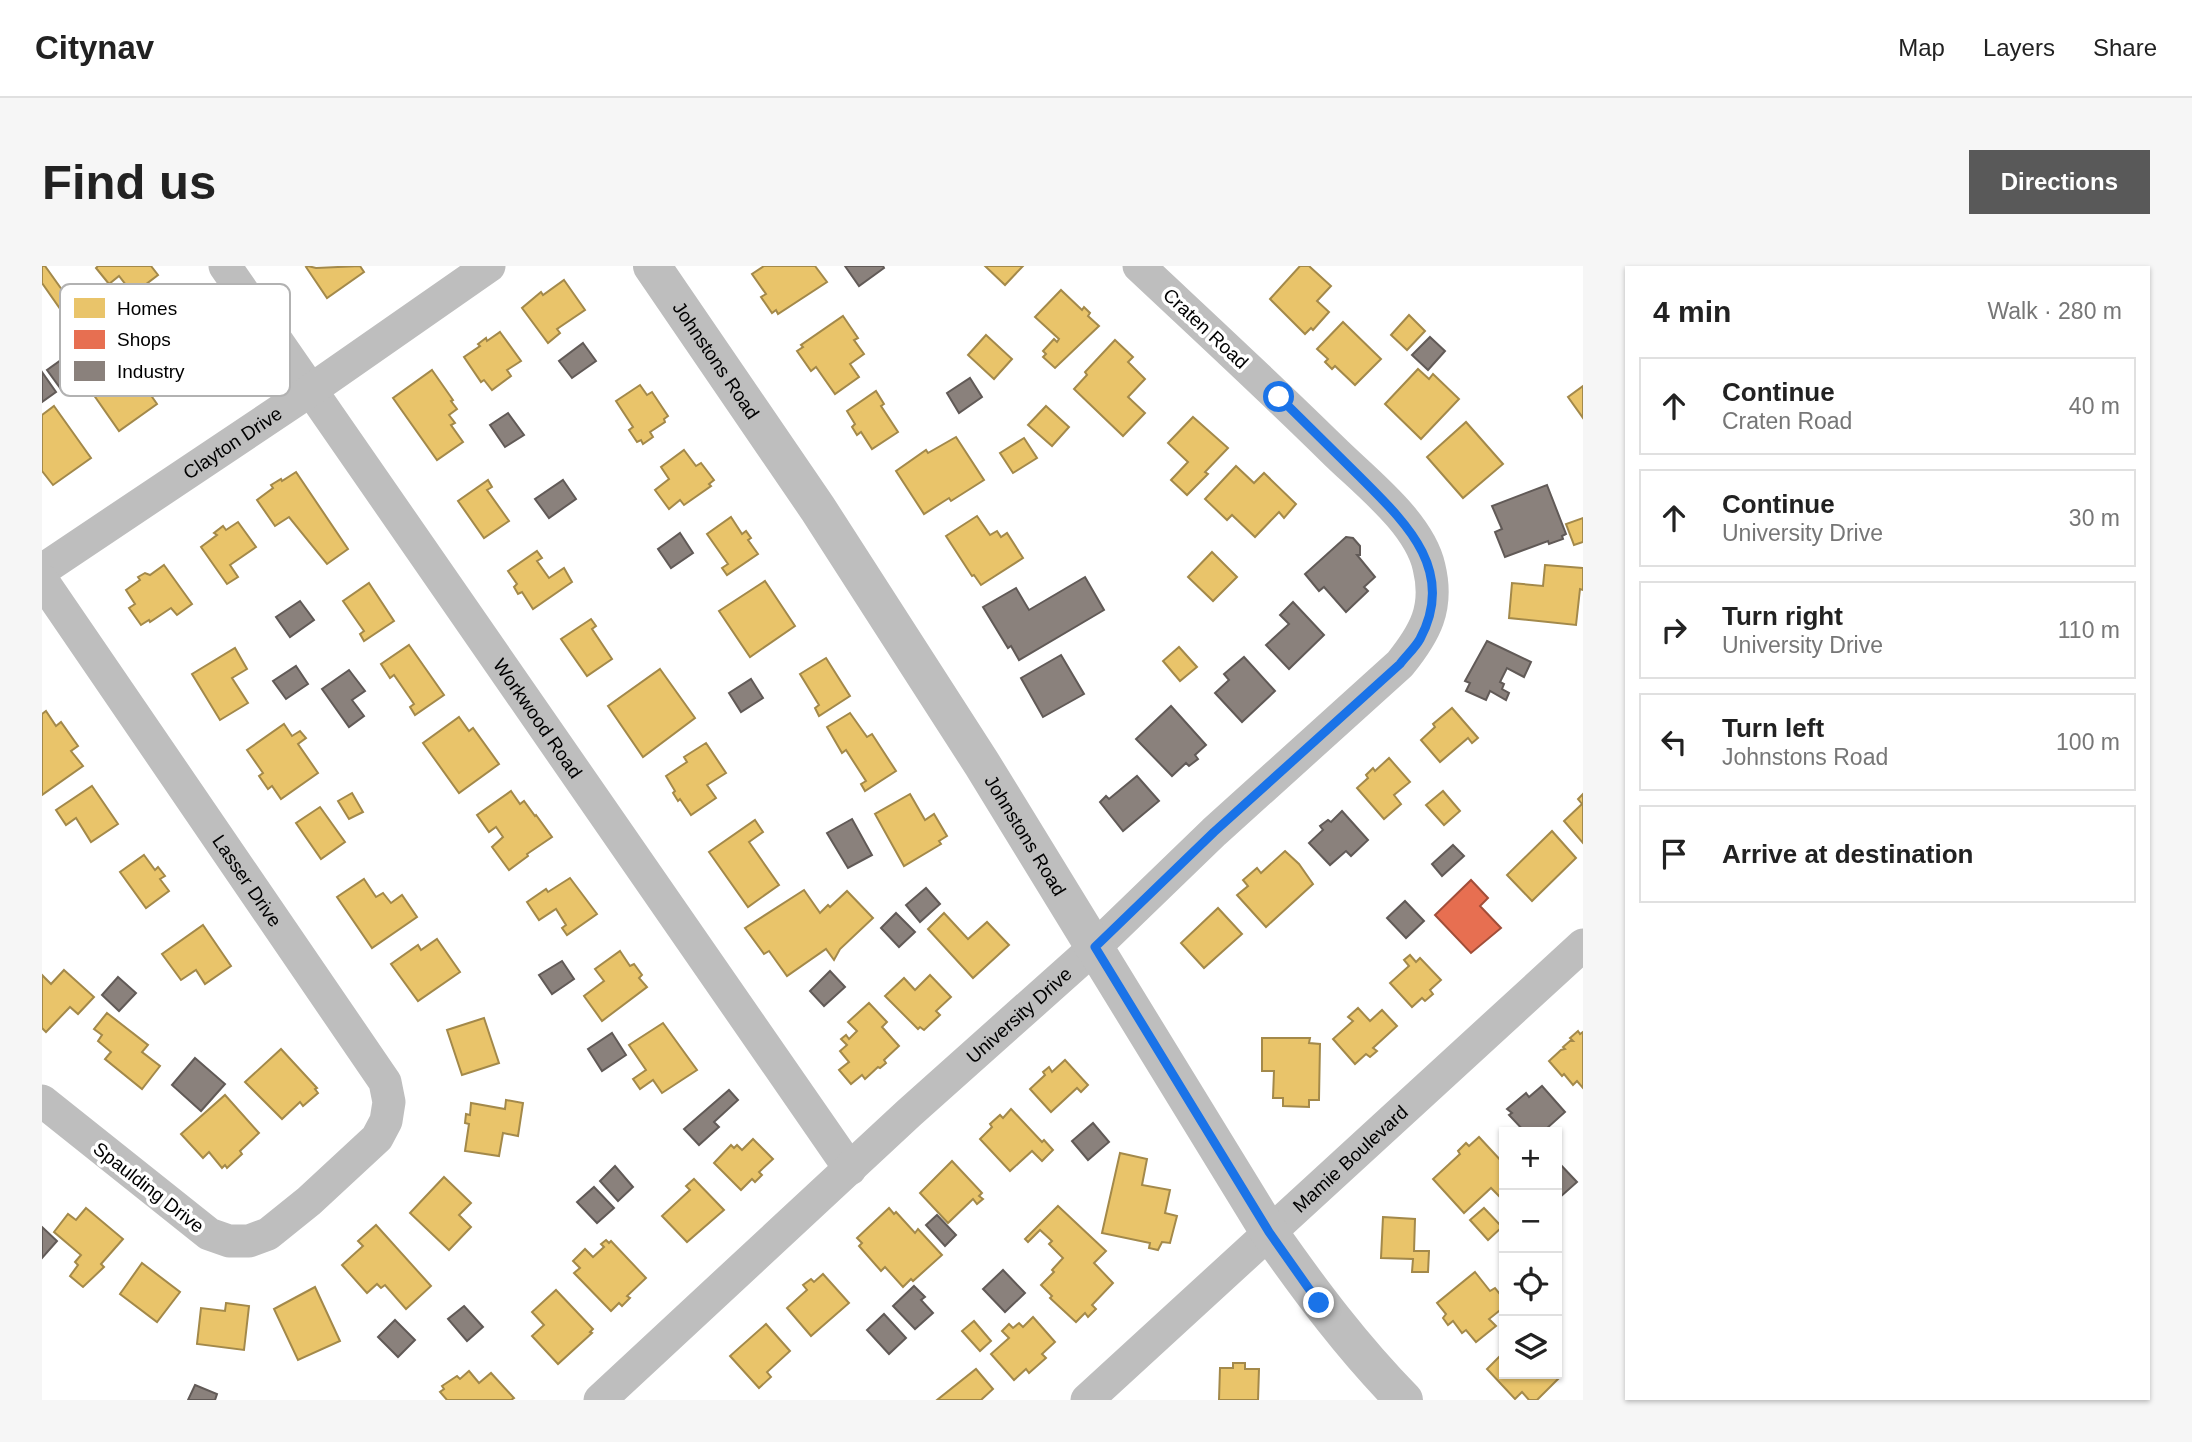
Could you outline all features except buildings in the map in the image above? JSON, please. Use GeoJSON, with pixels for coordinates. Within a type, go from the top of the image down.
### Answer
{"type":"FeatureCollection","features":[{"type":"Feature","properties":{"kind":"street","name":"Workwood Road"},"geometry":{"type":"LineString","coordinates":[[225,266],[237,284]]}},
{"type":"Feature","properties":{"kind":"street","name":"Clayton Drive"},"geometry":{"type":"LineString","coordinates":[[42,570],[489,266]]}},
{"type":"Feature","properties":{"kind":"street","name":"Johnstons Road"},"geometry":{"type":"LineString","coordinates":[[652,266],[826,520],[982,764],[1269,1232],[1319,1303],[1367,1362],[1404,1400]]}},
{"type":"Feature","properties":{"kind":"street","name":"Craten Road"},"geometry":{"type":"LineString","coordinates":[[1139,266],[1279,397],[1392,508]]}},
{"type":"Feature","properties":{"kind":"street","name":"Workwood Road"},"geometry":{"type":"LineString","coordinates":[[290,361],[850,1169]]}},
{"type":"Feature","properties":{"kind":"street","name":"University Drive"},"geometry":{"type":"LineString","coordinates":[[600,1400],[1095,947],[1214,832],[1400,664],[1419,640],[1429,616],[1433,591],[1429,566],[1414,534],[1392,508]]}},
{"type":"Feature","properties":{"kind":"street","name":"Lasser Drive"},"geometry":{"type":"LineString","coordinates":[[42,580],[385,1082],[389,1102],[382,1129],[377,1138],[331,1180]]}},
{"type":"Feature","properties":{"kind":"street","name":"Mamie Boulevard"},"geometry":{"type":"LineString","coordinates":[[1087,1400],[1583,945]]}},
{"type":"Feature","properties":{"kind":"street","name":"Spaulding Drive"},"geometry":{"type":"LineString","coordinates":[[42,1101],[209,1234],[229,1241],[249,1241],[268,1234],[331,1180]]}},
{"type":"Feature","properties":{"kind":"route"},"geometry":{"type":"LineString","coordinates":[[1279,397],[1392,508],[1414,534],[1429,566],[1433,591],[1429,616],[1419,640],[1400,664],[1214,832],[1095,947],[1269,1232],[1319,1303]]}}]}
